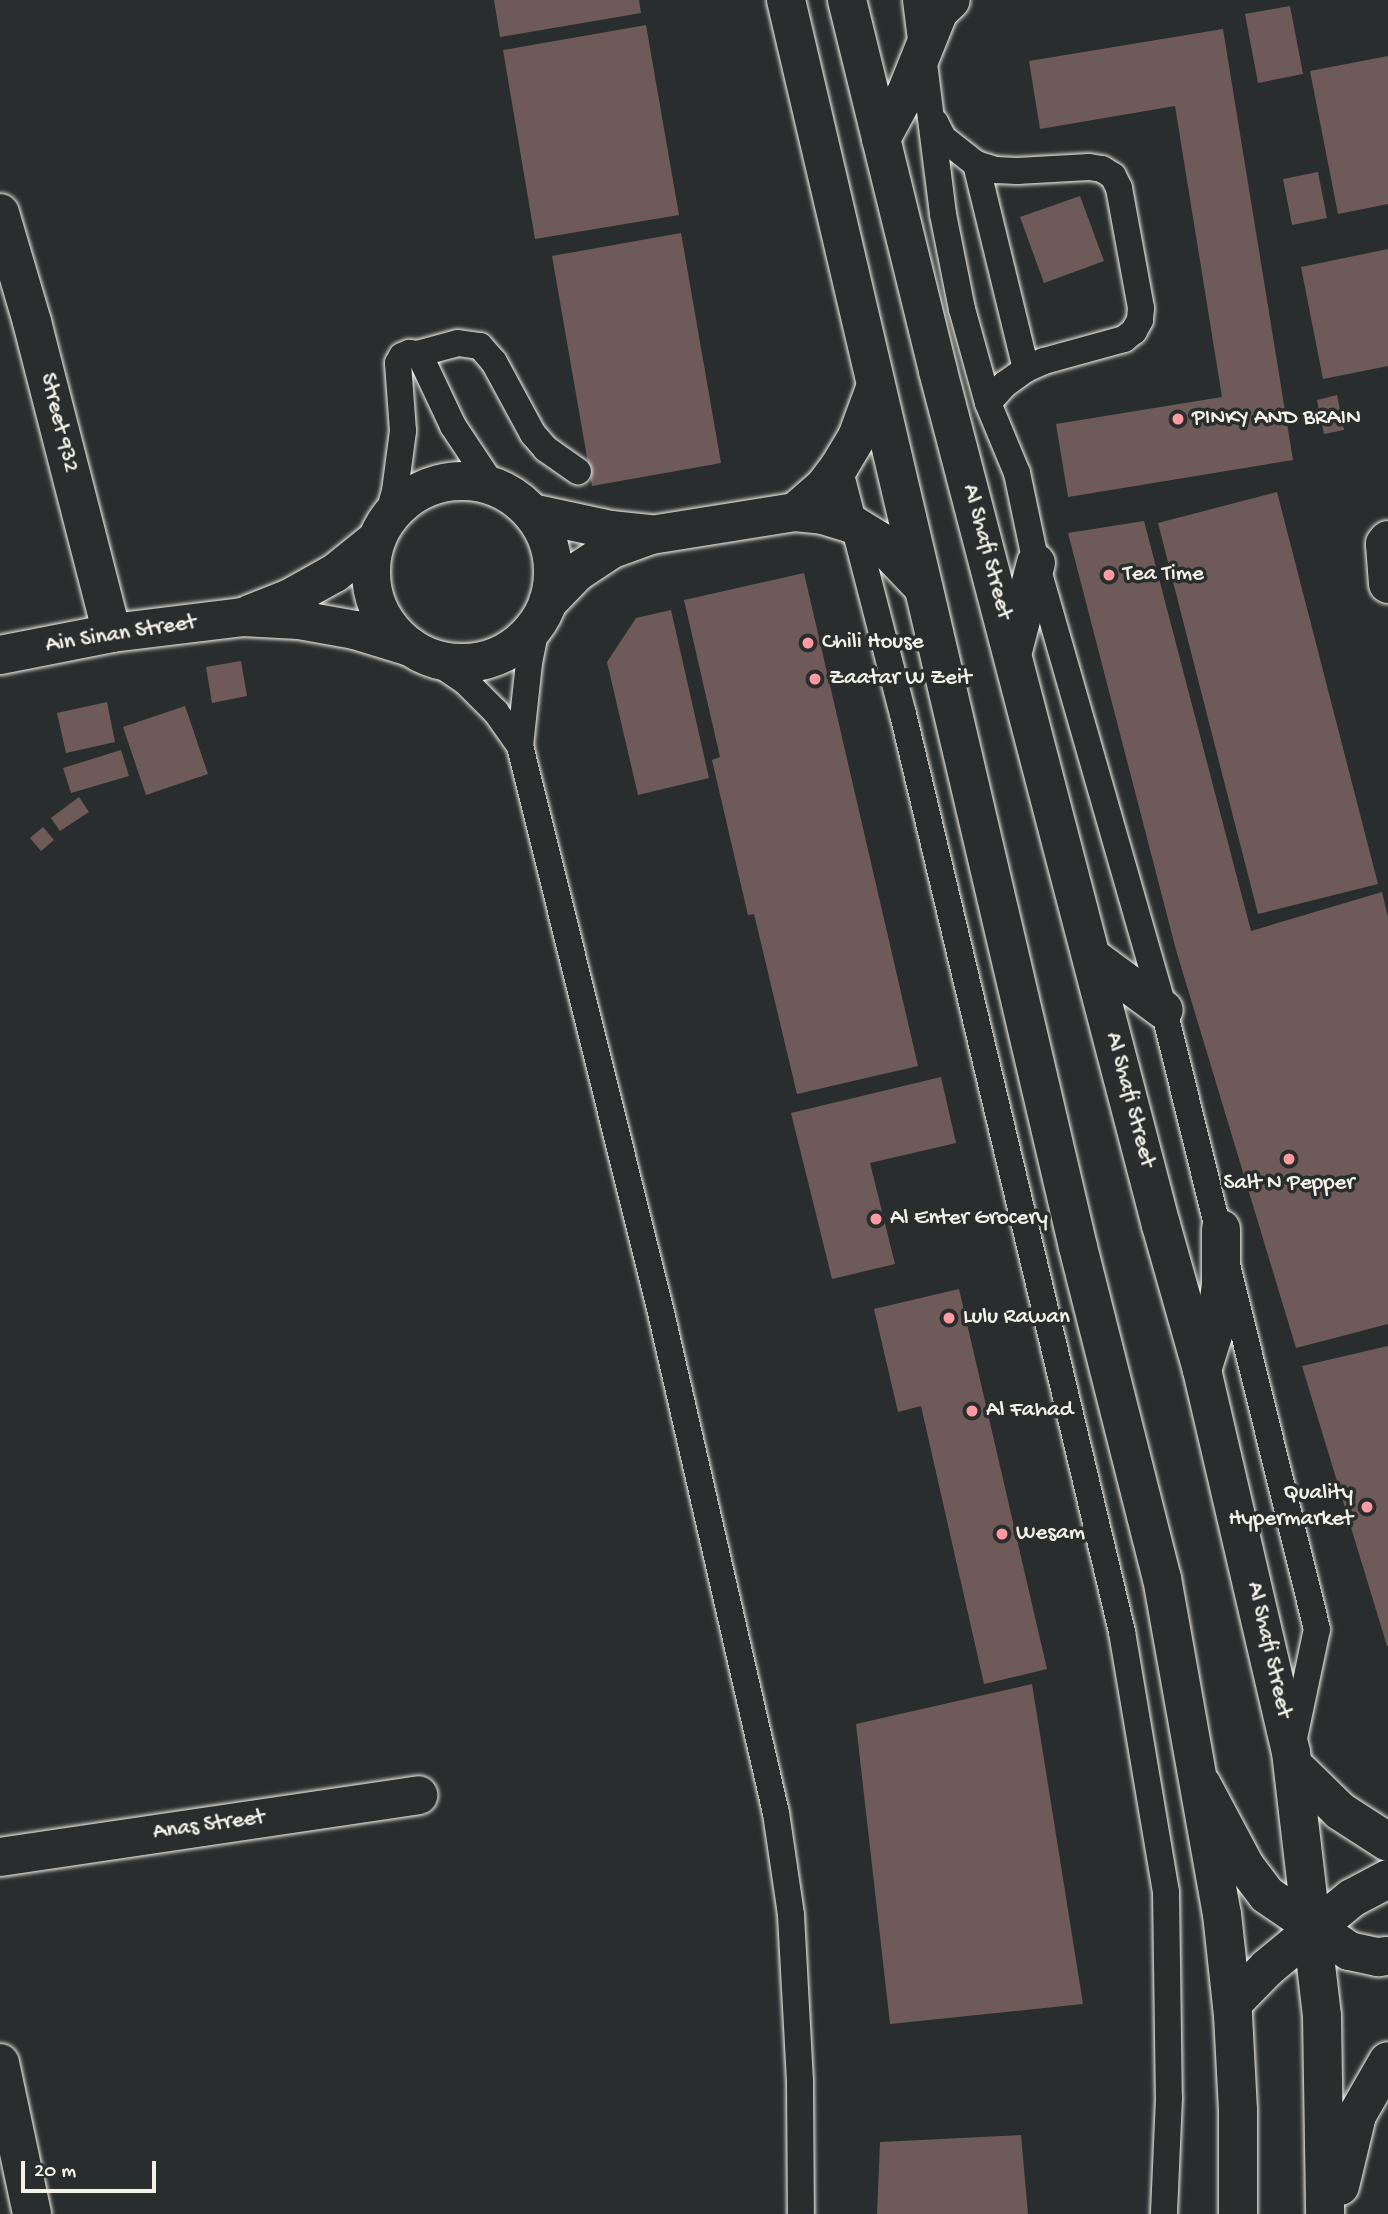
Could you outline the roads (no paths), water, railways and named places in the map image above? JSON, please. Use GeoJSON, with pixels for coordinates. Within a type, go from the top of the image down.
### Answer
{"type":"FeatureCollection","features":[{"type":"Feature","properties":{"kind":"main road"},"geometry":{"type":"LineString","coordinates":[[786,0],[1078,1247],[1163,1578],[1222,1914],[1232,2004],[1238,2110],[1238,2214]]}},
{"type":"Feature","properties":{"kind":"main road","name":"Al Shafi Street"},"geometry":{"type":"LineString","coordinates":[[847,0],[938,371],[1161,1225],[1202,1370],[1292,1758],[1314,1928],[1322,2016],[1327,2214]]}},
{"type":"Feature","properties":{"kind":"main road"},"geometry":{"type":"LineString","coordinates":[[881,139],[906,93],[939,11],[951,0]]}},
{"type":"Feature","properties":{"kind":"main road","name":"Street 932"},"geometry":{"type":"LineString","coordinates":[[0,214],[32,322],[112,633]]}},
{"type":"Feature","properties":{"kind":"main road"},"geometry":{"type":"LineString","coordinates":[[795,512],[824,486],[839,467],[857,436],[875,388]]}},
{"type":"Feature","properties":{"kind":"main road"},"geometry":{"type":"LineString","coordinates":[[543,613],[553,579],[552,555],[545,533],[532,513],[514,497],[493,486],[470,481],[446,482],[423,489],[403,502],[382,530],[371,564],[372,588],[380,611],[393,630],[421,652],[454,663],[478,662],[501,654],[521,641],[577,572],[612,549],[651,534],[795,512],[823,515],[852,524],[879,541],[922,586]]}},
{"type":"Feature","properties":{"kind":"main road"},"geometry":{"type":"LineString","coordinates":[[532,513],[611,530],[651,534]]}},
{"type":"Feature","properties":{"kind":"main road","name":"Ain Sinan Street"},"geometry":{"type":"LineString","coordinates":[[242,617],[313,586],[382,530]]}},
{"type":"Feature","properties":{"kind":"main road"},"geometry":{"type":"LineString","coordinates":[[1388,540],[1388,584]]}},
{"type":"Feature","properties":{"kind":"main road"},"geometry":{"type":"LineString","coordinates":[[1013,653],[1036,563]]}},
{"type":"Feature","properties":{"kind":"main road","name":"Ain Sinan Street"},"geometry":{"type":"LineString","coordinates":[[0,655],[112,633],[242,617],[299,620],[355,630],[421,652]]}},
{"type":"Feature","properties":{"kind":"main road"},"geometry":{"type":"LineString","coordinates":[[1092,957],[1164,1010]]}},
{"type":"Feature","properties":{"kind":"main road"},"geometry":{"type":"LineString","coordinates":[[1202,1370],[1216,1318],[1222,1255],[1221,1229]]}},
{"type":"Feature","properties":{"kind":"main road"},"geometry":{"type":"LineString","coordinates":[[1292,1758],[1340,1811],[1388,1842]]}},
{"type":"Feature","properties":{"kind":"main road"},"geometry":{"type":"LineString","coordinates":[[1201,1783],[1245,1866],[1267,1895],[1349,1951],[1378,1957],[1388,1956]]}},
{"type":"Feature","properties":{"kind":"main road","name":"Anas Street"},"geometry":{"type":"LineString","coordinates":[[0,1857],[418,1795]]}},
{"type":"Feature","properties":{"kind":"main road"},"geometry":{"type":"LineString","coordinates":[[1232,2004],[1267,1968],[1314,1928],[1352,1898],[1388,1880]]}},
{"type":"Feature","properties":{"kind":"main road"},"geometry":{"type":"LineString","coordinates":[[1327,2214],[1340,2184],[1357,2116],[1388,2061]]}},
{"type":"Feature","properties":{"kind":"main road"},"geometry":{"type":"LineString","coordinates":[[0,2063],[19,2196]]}},
{"type":"Feature","properties":{"kind":"lane"},"geometry":{"type":"LineString","coordinates":[[916,0],[943,214],[962,309],[988,403],[1017,473],[1036,563],[1164,1010],[1221,1229],[1317,1629],[1292,1758]]}},
{"type":"Feature","properties":{"kind":"lane"},"geometry":{"type":"LineString","coordinates":[[933,119],[943,138],[976,164],[1006,171],[1088,167],[1102,169],[1113,176],[1119,188],[1140,308],[1140,320],[1134,331],[1124,339],[1044,361],[1026,369],[1005,384],[988,403]]}},
{"type":"Feature","properties":{"kind":"lane"},"geometry":{"type":"LineString","coordinates":[[976,164],[1026,369]]}},
{"type":"Feature","properties":{"kind":"lane"},"geometry":{"type":"LineString","coordinates":[[382,530],[395,491],[403,431],[397,363],[402,356],[458,343],[480,346],[494,362],[533,434],[546,449],[578,471]]}},
{"type":"Feature","properties":{"kind":"lane"},"geometry":{"type":"LineString","coordinates":[[417,354],[453,426],[493,486]]}},
{"type":"Feature","properties":{"kind":"lane"},"geometry":{"type":"LineString","coordinates":[[839,467],[903,714],[1122,1632],[1166,1892],[1169,2098],[1164,2214]]}},
{"type":"Feature","properties":{"kind":"lane"},"geometry":{"type":"LineString","coordinates":[[543,613],[525,691],[520,746],[662,1317],[776,1813],[792,1929],[800,2081],[801,2214]]}},
{"type":"Feature","properties":{"kind":"lane"},"geometry":{"type":"LineString","coordinates":[[421,652],[466,682],[488,704],[520,746]]}},
{"type":"Feature","properties":{"kind":"place","name":"PINKY AND BRAIN"},"geometry":{"type":"Point","coordinates":[1178,419]}},
{"type":"Feature","properties":{"kind":"place","name":"Tea Time"},"geometry":{"type":"Point","coordinates":[1109,575]}},
{"type":"Feature","properties":{"kind":"place","name":"Chili House"},"geometry":{"type":"Point","coordinates":[808,643]}},
{"type":"Feature","properties":{"kind":"place","name":"Zaatar W Zeit"},"geometry":{"type":"Point","coordinates":[815,679]}},
{"type":"Feature","properties":{"kind":"place","name":"Salt N Pepper"},"geometry":{"type":"Point","coordinates":[1289,1159]}},
{"type":"Feature","properties":{"kind":"place","name":"Al Enter Grocery"},"geometry":{"type":"Point","coordinates":[876,1219]}},
{"type":"Feature","properties":{"kind":"place","name":"Lulu Rawan"},"geometry":{"type":"Point","coordinates":[949,1318]}},
{"type":"Feature","properties":{"kind":"place","name":"Al Fahad"},"geometry":{"type":"Point","coordinates":[972,1411]}},
{"type":"Feature","properties":{"kind":"place","name":"Quality Hypermarket"},"geometry":{"type":"Point","coordinates":[1367,1507]}},
{"type":"Feature","properties":{"kind":"place","name":"Wesam"},"geometry":{"type":"Point","coordinates":[1002,1534]}}]}
